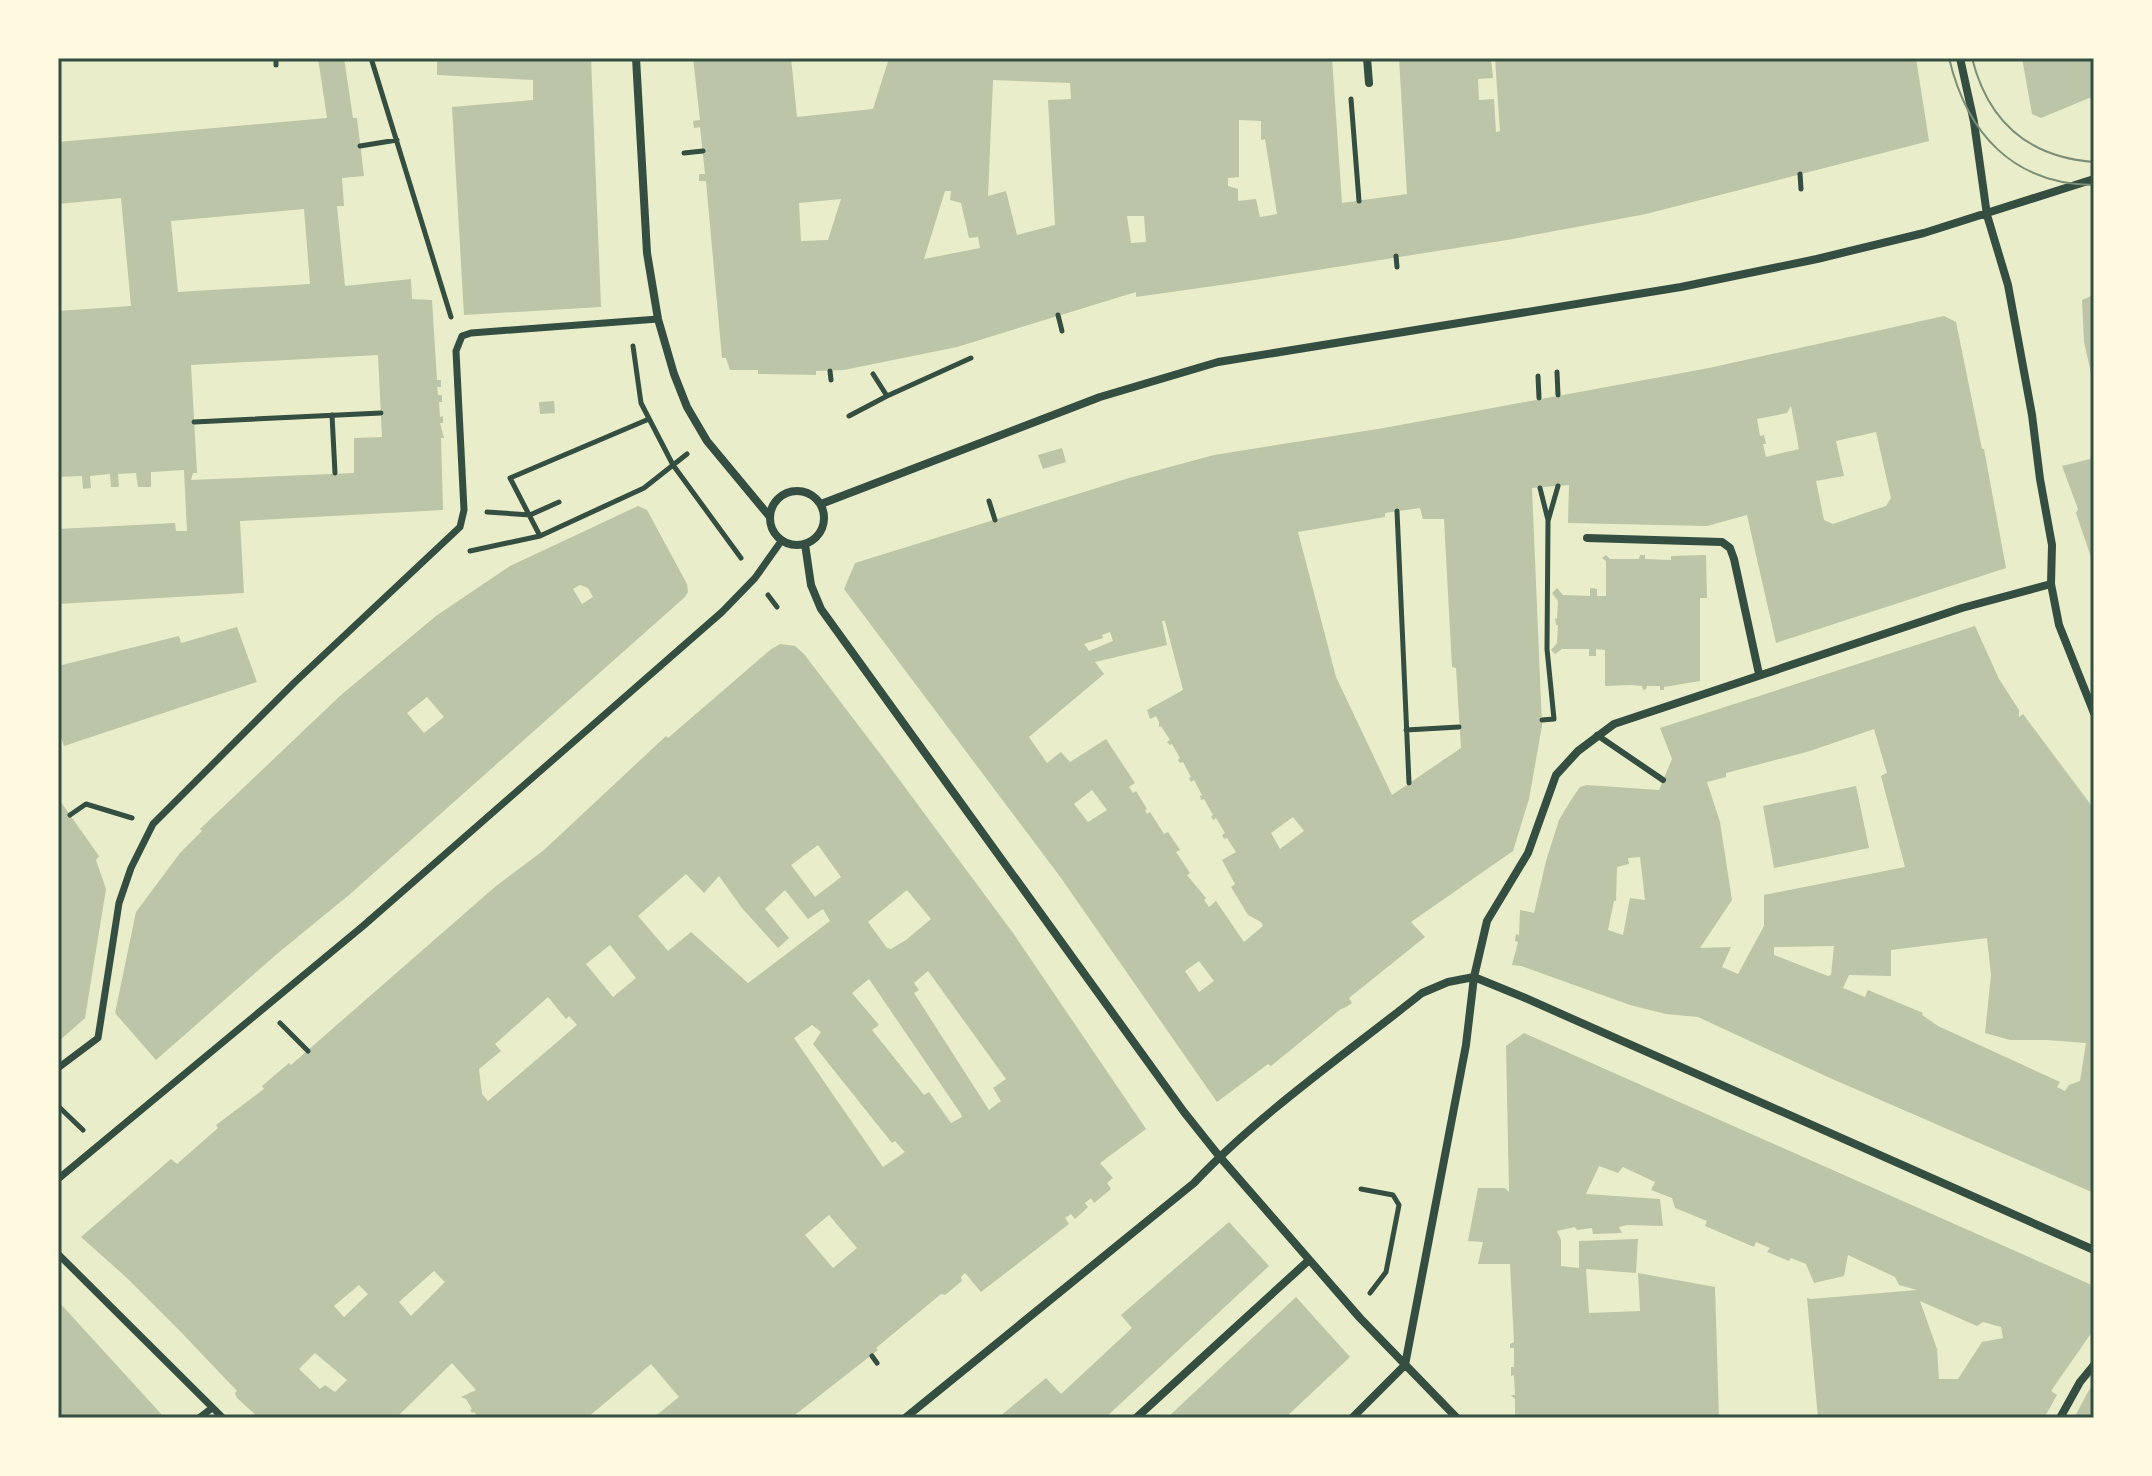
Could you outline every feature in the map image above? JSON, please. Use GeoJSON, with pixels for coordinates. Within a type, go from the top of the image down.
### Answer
{"type":"FeatureCollection","features":[{"type":"Feature","properties":{"kind":"street"},"geometry":{"type":"LineString","coordinates":[[636,58],[647,253],[658,319],[679,389],[691,415],[718,456],[770,517],[782,540],[789,544],[805,544],[813,540],[823,527],[825,518],[821,504],[810,494],[793,491],[777,500],[770,517]]}},
{"type":"Feature","properties":{"kind":"street"},"geometry":{"type":"LineString","coordinates":[[1367,58],[1369,83]]}},
{"type":"Feature","properties":{"kind":"street"},"geometry":{"type":"LineString","coordinates":[[1960,58],[1974,122],[1987,215],[2008,285],[2032,415],[2052,545],[2051,584],[2059,625],[2094,713]]}},
{"type":"Feature","properties":{"kind":"street"},"geometry":{"type":"LineString","coordinates":[[821,504],[1100,397],[1218,362],[1681,287],[1817,259],[1987,215],[2094,179]]}},
{"type":"Feature","properties":{"kind":"street"},"geometry":{"type":"LineString","coordinates":[[58,1068],[98,1038],[119,903],[131,868],[153,824],[295,682],[455,533],[464,510],[456,351],[462,336],[658,319]]}},
{"type":"Feature","properties":{"kind":"street"},"geometry":{"type":"LineString","coordinates":[[1587,538],[1722,542],[1730,548],[1759,674]]}},
{"type":"Feature","properties":{"kind":"street"},"geometry":{"type":"LineString","coordinates":[[58,1179],[375,916],[722,612],[755,578],[782,540]]}},
{"type":"Feature","properties":{"kind":"street"},"geometry":{"type":"LineString","coordinates":[[805,544],[811,585],[821,609],[1184,1112],[1308,1261],[1457,1418]]}},
{"type":"Feature","properties":{"kind":"street"},"geometry":{"type":"LineString","coordinates":[[1352,1418],[1405,1365],[1468,1033],[1474,977],[1487,921],[1528,853],[1556,775],[1597,735],[1626,720],[1962,608],[2051,584]]}},
{"type":"Feature","properties":{"kind":"street"},"geometry":{"type":"LineString","coordinates":[[905,1418],[1194,1183],[1219,1156],[1422,993],[1448,982],[1474,977],[2094,1250]]}},
{"type":"Feature","properties":{"kind":"street"},"geometry":{"type":"LineString","coordinates":[[60,1256],[223,1418]]}},
{"type":"Feature","properties":{"kind":"street"},"geometry":{"type":"LineString","coordinates":[[1136,1418],[1308,1261]]}},
{"type":"Feature","properties":{"kind":"street"},"geometry":{"type":"LineString","coordinates":[[2060,1418],[2080,1382],[2094,1365]]}},
{"type":"Feature","properties":{"kind":"street"},"geometry":{"type":"LineString","coordinates":[[199,1418],[212,1408]]}},
{"type":"Feature","properties":{"kind":"lane"},"geometry":{"type":"LineString","coordinates":[[1597,735],[1663,780]]}},
{"type":"Feature","properties":{"kind":"path"},"geometry":{"type":"LineString","coordinates":[[371,58],[447,303],[452,329],[462,336]]}},
{"type":"Feature","properties":{"kind":"path"},"geometry":{"type":"LineString","coordinates":[[1351,98],[1359,201]]}},
{"type":"Feature","properties":{"kind":"path"},"geometry":{"type":"LineString","coordinates":[[360,146],[397,140]]}},
{"type":"Feature","properties":{"kind":"path"},"geometry":{"type":"LineString","coordinates":[[684,153],[703,151]]}},
{"type":"Feature","properties":{"kind":"path"},"geometry":{"type":"LineString","coordinates":[[1800,174],[1801,189]]}},
{"type":"Feature","properties":{"kind":"path"},"geometry":{"type":"LineString","coordinates":[[1396,256],[1397,267]]}},
{"type":"Feature","properties":{"kind":"path"},"geometry":{"type":"LineString","coordinates":[[1058,315],[1062,331]]}},
{"type":"Feature","properties":{"kind":"path"},"geometry":{"type":"LineString","coordinates":[[633,346],[641,403],[673,465],[777,607]]}},
{"type":"Feature","properties":{"kind":"path"},"geometry":{"type":"LineString","coordinates":[[849,416],[971,358]]}},
{"type":"Feature","properties":{"kind":"path"},"geometry":{"type":"LineString","coordinates":[[830,371],[831,380]]}},
{"type":"Feature","properties":{"kind":"path"},"geometry":{"type":"LineString","coordinates":[[1557,372],[1558,395]]}},
{"type":"Feature","properties":{"kind":"path"},"geometry":{"type":"LineString","coordinates":[[873,374],[887,396]]}},
{"type":"Feature","properties":{"kind":"path"},"geometry":{"type":"LineString","coordinates":[[1538,376],[1539,398]]}},
{"type":"Feature","properties":{"kind":"path"},"geometry":{"type":"LineString","coordinates":[[194,422],[381,413]]}},
{"type":"Feature","properties":{"kind":"path"},"geometry":{"type":"LineString","coordinates":[[332,415],[335,473]]}},
{"type":"Feature","properties":{"kind":"path"},"geometry":{"type":"LineString","coordinates":[[540,536],[510,478],[649,419]]}},
{"type":"Feature","properties":{"kind":"path"},"geometry":{"type":"LineString","coordinates":[[468,551],[540,536],[644,488],[691,451]]}},
{"type":"Feature","properties":{"kind":"path"},"geometry":{"type":"LineString","coordinates":[[1548,521],[1558,486]]}},
{"type":"Feature","properties":{"kind":"path"},"geometry":{"type":"LineString","coordinates":[[1540,488],[1548,521],[1547,649],[1554,719],[1542,720]]}},
{"type":"Feature","properties":{"kind":"path"},"geometry":{"type":"LineString","coordinates":[[989,501],[995,520]]}},
{"type":"Feature","properties":{"kind":"path"},"geometry":{"type":"LineString","coordinates":[[464,510],[530,515],[559,502]]}},
{"type":"Feature","properties":{"kind":"path"},"geometry":{"type":"LineString","coordinates":[[1397,511],[1409,783]]}},
{"type":"Feature","properties":{"kind":"path"},"geometry":{"type":"LineString","coordinates":[[1406,730],[1459,727]]}},
{"type":"Feature","properties":{"kind":"path"},"geometry":{"type":"LineString","coordinates":[[70,815],[86,804],[153,824]]}},
{"type":"Feature","properties":{"kind":"path"},"geometry":{"type":"LineString","coordinates":[[265,1007],[308,1051]]}},
{"type":"Feature","properties":{"kind":"path"},"geometry":{"type":"LineString","coordinates":[[58,1106],[98,1145]]}},
{"type":"Feature","properties":{"kind":"path"},"geometry":{"type":"LineString","coordinates":[[1361,1189],[1393,1195],[1399,1205],[1386,1272],[1369,1294]]}},
{"type":"Feature","properties":{"kind":"path"},"geometry":{"type":"LineString","coordinates":[[872,1356],[877,1363]]}},
{"type":"Feature","properties":{"kind":"building"},"geometry":{"type":"Polygon","coordinates":[[[318,58],[344,58],[353,118],[357,118],[364,176],[342,178],[344,206],[337,206],[345,286],[411,279],[412,299],[432,300],[437,380],[441,380],[441,387],[437,387],[438,395],[442,395],[442,402],[439,402],[444,438],[441,438],[443,510],[240,521],[244,593],[58,604],[58,529],[175,523],[176,531],[187,531],[184,470],[151,472],[151,487],[138,487],[136,473],[118,474],[119,487],[111,487],[110,474],[90,476],[91,488],[83,489],[82,476],[58,477],[58,311],[131,306],[121,198],[58,204],[58,142],[327,118],[318,58]],[[304,209],[171,221],[178,292],[310,284],[304,209]],[[378,355],[191,365],[197,473],[193,473],[191,480],[354,473],[354,438],[382,437],[378,355]]]}},
{"type":"Feature","properties":{"kind":"building"},"geometry":{"type":"Polygon","coordinates":[[[437,58],[591,58],[601,307],[464,315],[452,107],[533,100],[533,80],[437,75],[437,58]]]}},
{"type":"Feature","properties":{"kind":"building"},"geometry":{"type":"Polygon","coordinates":[[[693,58],[791,58],[797,117],[873,109],[889,58],[1332,58],[1342,203],[1407,194],[1399,58],[1491,58],[1493,78],[1478,79],[1479,100],[1494,99],[1496,132],[1500,131],[1495,58],[1916,58],[1929,141],[1646,214],[1507,240],[1235,283],[1136,297],[1136,292],[957,347],[844,370],[816,371],[816,375],[730,370],[726,358],[722,358],[706,181],[699,181],[699,174],[705,174],[700,127],[694,128],[693,121],[700,120],[693,58]],[[993,80],[988,196],[1006,191],[1017,235],[1055,225],[1048,100],[1071,99],[1070,83],[993,80]],[[1239,120],[1239,177],[1228,178],[1228,186],[1238,189],[1238,201],[1256,199],[1260,217],[1277,214],[1265,139],[1261,140],[1261,121],[1239,120]],[[945,191],[924,259],[980,248],[978,237],[969,238],[961,203],[950,200],[951,191],[945,191]],[[841,199],[799,203],[801,241],[828,240],[841,199]],[[1127,216],[1131,243],[1146,242],[1144,216],[1127,216]]]}},
{"type":"Feature","properties":{"kind":"building"},"geometry":{"type":"Polygon","coordinates":[[[2022,58],[2094,58],[2094,96],[2041,118],[2032,114],[2022,58]]]}},
{"type":"Feature","properties":{"kind":"building"},"geometry":{"type":"Polygon","coordinates":[[[2094,295],[2093,382],[2084,342],[2082,300],[2094,295]]]}},
{"type":"Feature","properties":{"kind":"building"},"geometry":{"type":"Polygon","coordinates":[[[1944,316],[1956,322],[2006,568],[1776,643],[1747,515],[1707,526],[1568,523],[1569,485],[1532,488],[1542,726],[1529,799],[1513,851],[1411,922],[1425,937],[1349,998],[1352,1003],[1271,1066],[1268,1064],[1217,1102],[1061,878],[844,589],[855,563],[1129,478],[1214,455],[1384,428],[1709,368],[1944,316]],[[1791,406],[1787,413],[1757,419],[1760,436],[1764,435],[1766,457],[1799,449],[1791,406]],[[1876,432],[1836,441],[1844,476],[1816,481],[1824,520],[1833,524],[1886,506],[1891,498],[1876,432]],[[1420,508],[1385,513],[1385,517],[1298,532],[1336,677],[1392,795],[1461,748],[1456,668],[1452,667],[1444,519],[1423,519],[1420,508]],[[1162,621],[1167,645],[1095,662],[1104,674],[1029,737],[1047,763],[1061,752],[1070,762],[1106,739],[1135,783],[1129,787],[1133,793],[1136,791],[1147,814],[1150,812],[1164,834],[1168,832],[1180,850],[1176,852],[1190,873],[1187,875],[1206,898],[1204,900],[1209,907],[1216,901],[1244,942],[1263,926],[1248,915],[1231,887],[1235,884],[1222,860],[1236,852],[1227,838],[1224,839],[1222,835],[1225,833],[1216,818],[1213,820],[1204,799],[1201,800],[1202,795],[1194,780],[1191,782],[1183,762],[1180,763],[1172,744],[1167,742],[1170,740],[1159,727],[1156,716],[1150,719],[1147,710],[1183,690],[1165,621],[1162,621]],[[1110,632],[1102,635],[1103,638],[1084,644],[1089,651],[1113,641],[1110,632]],[[1092,790],[1074,804],[1088,822],[1107,810],[1092,790]],[[1293,817],[1271,833],[1280,849],[1304,831],[1293,817]],[[1199,961],[1185,971],[1199,992],[1214,981],[1199,961]]]}},
{"type":"Feature","properties":{"kind":"building"},"geometry":{"type":"Polygon","coordinates":[[[554,401],[555,413],[540,414],[539,402],[554,401]]]}},
{"type":"Feature","properties":{"kind":"building"},"geometry":{"type":"Polygon","coordinates":[[[1062,448],[1066,462],[1043,469],[1038,455],[1062,448]]]}},
{"type":"Feature","properties":{"kind":"building"},"geometry":{"type":"Polygon","coordinates":[[[2094,458],[2094,566],[2062,466],[2094,458]]]}},
{"type":"Feature","properties":{"kind":"building"},"geometry":{"type":"Polygon","coordinates":[[[638,506],[647,510],[687,584],[688,592],[349,895],[156,1060],[115,1013],[136,912],[180,853],[202,831],[200,829],[341,695],[436,616],[510,566],[638,506]],[[580,585],[573,589],[582,604],[593,597],[588,588],[580,585]],[[427,697],[407,713],[424,733],[444,717],[427,697]]]}},
{"type":"Feature","properties":{"kind":"building"},"geometry":{"type":"Polygon","coordinates":[[[1606,555],[1610,559],[1639,559],[1640,555],[1645,555],[1645,559],[1671,560],[1671,556],[1706,555],[1707,598],[1700,598],[1700,681],[1664,687],[1664,690],[1660,690],[1660,686],[1647,686],[1643,690],[1642,686],[1605,686],[1605,650],[1596,649],[1596,656],[1589,656],[1589,649],[1562,649],[1555,654],[1551,650],[1557,643],[1558,625],[1555,618],[1558,601],[1552,593],[1557,588],[1563,595],[1590,596],[1590,588],[1597,589],[1597,596],[1606,596],[1606,561],[1602,558],[1606,555]]]}},
{"type":"Feature","properties":{"kind":"building"},"geometry":{"type":"Polygon","coordinates":[[[1975,626],[1999,679],[2019,710],[2019,717],[2023,714],[2094,809],[2094,1193],[1698,1017],[1666,1014],[1630,1005],[1512,965],[1518,942],[1515,941],[1516,934],[1519,935],[1520,910],[1534,913],[1559,820],[1571,800],[1580,787],[1587,785],[1659,790],[1672,759],[1660,728],[1975,626]],[[1874,729],[1810,751],[1726,773],[1726,777],[1707,782],[1720,822],[1732,900],[1700,948],[1731,947],[1722,967],[1738,974],[1764,926],[1764,895],[1905,867],[1881,776],[1887,773],[1874,729]],[[1640,857],[1628,858],[1629,864],[1617,867],[1616,901],[1608,930],[1623,935],[1630,898],[1645,900],[1640,857]],[[1987,938],[1891,950],[1891,976],[1849,975],[1843,988],[1865,997],[1868,990],[1923,1013],[1938,1026],[2060,1082],[2057,1087],[2065,1091],[2069,1085],[2080,1081],[2086,1043],[2010,1040],[1985,1033],[1991,975],[1987,938]],[[1834,946],[1774,947],[1774,955],[1831,975],[1834,946]]]}},
{"type":"Feature","properties":{"kind":"building"},"geometry":{"type":"Polygon","coordinates":[[[237,627],[257,682],[64,746],[58,729],[58,666],[179,636],[181,643],[237,627]]]}},
{"type":"Feature","properties":{"kind":"building"},"geometry":{"type":"Polygon","coordinates":[[[780,644],[795,646],[804,654],[1013,933],[1146,1129],[1100,1163],[1113,1178],[1107,1183],[1111,1189],[1094,1203],[1091,1198],[1085,1203],[1088,1207],[1075,1219],[1071,1214],[1065,1218],[1069,1224],[981,1292],[965,1273],[962,1281],[945,1295],[941,1294],[876,1348],[878,1350],[791,1418],[653,1418],[679,1397],[651,1364],[587,1418],[479,1418],[472,1413],[466,1399],[461,1397],[476,1390],[452,1363],[398,1416],[400,1418],[259,1418],[237,1398],[237,1391],[179,1330],[81,1237],[171,1159],[177,1164],[218,1128],[216,1125],[264,1089],[262,1086],[289,1063],[291,1065],[496,886],[544,850],[666,736],[668,738],[780,644]],[[818,845],[791,865],[815,897],[841,877],[818,845]],[[686,874],[638,916],[668,951],[691,932],[748,983],[830,921],[823,909],[808,919],[785,890],[765,909],[789,938],[778,948],[742,908],[719,876],[704,893],[686,874]],[[907,890],[868,922],[891,949],[931,919],[907,890]],[[610,945],[586,964],[613,997],[636,978],[610,945]],[[928,971],[914,983],[919,990],[914,993],[989,1110],[1001,1101],[993,1088],[1006,1079],[928,971]],[[869,979],[852,993],[879,1025],[872,1030],[924,1095],[929,1092],[951,1123],[962,1117],[869,979]],[[548,997],[495,1044],[501,1051],[479,1069],[482,1094],[488,1101],[577,1025],[569,1016],[566,1019],[548,997]],[[812,1025],[794,1038],[883,1167],[905,1152],[895,1141],[892,1143],[813,1044],[821,1032],[812,1025]],[[829,1215],[805,1235],[833,1268],[857,1248],[829,1215]],[[434,1271],[399,1302],[411,1316],[445,1282],[434,1271]],[[359,1285],[334,1306],[344,1317],[368,1294],[359,1285]],[[315,1353],[299,1369],[320,1389],[325,1385],[335,1392],[347,1380],[315,1353]]]}},
{"type":"Feature","properties":{"kind":"building"},"geometry":{"type":"Polygon","coordinates":[[[1856,786],[1869,848],[1774,868],[1763,806],[1856,786]]]}},
{"type":"Feature","properties":{"kind":"building"},"geometry":{"type":"Polygon","coordinates":[[[58,798],[99,856],[96,860],[106,889],[85,1018],[58,1042],[58,798]]]}},
{"type":"Feature","properties":{"kind":"building"},"geometry":{"type":"Polygon","coordinates":[[[1524,1033],[2094,1286],[2094,1329],[2051,1391],[2057,1395],[2044,1418],[1818,1418],[1807,1298],[1917,1290],[1899,1285],[1895,1277],[1848,1255],[1844,1276],[1814,1283],[1806,1264],[1791,1258],[1789,1261],[1767,1252],[1770,1248],[1756,1242],[1754,1247],[1705,1226],[1707,1221],[1675,1208],[1672,1198],[1651,1190],[1655,1182],[1623,1167],[1618,1173],[1599,1166],[1586,1194],[1660,1199],[1663,1226],[1627,1225],[1619,1227],[1622,1233],[1593,1234],[1592,1228],[1577,1230],[1575,1227],[1557,1231],[1561,1240],[1561,1266],[1579,1268],[1579,1241],[1638,1239],[1636,1273],[1586,1269],[1589,1313],[1640,1311],[1638,1273],[1715,1287],[1719,1418],[1515,1418],[1515,1399],[1511,1395],[1515,1395],[1514,1375],[1511,1376],[1514,1348],[1510,1348],[1510,1344],[1514,1342],[1510,1264],[1478,1264],[1483,1242],[1468,1241],[1478,1188],[1505,1188],[1509,1192],[1506,1046],[1524,1033]],[[1920,1301],[1937,1349],[1939,1379],[1958,1379],[1982,1342],[2003,1338],[2001,1327],[1983,1322],[1977,1326],[1920,1301]]]}},
{"type":"Feature","properties":{"kind":"building"},"geometry":{"type":"Polygon","coordinates":[[[1229,1222],[1269,1266],[1105,1418],[998,1418],[1046,1378],[1061,1394],[1132,1328],[1121,1315],[1229,1222]]]}},
{"type":"Feature","properties":{"kind":"building"},"geometry":{"type":"Polygon","coordinates":[[[1296,1297],[1350,1357],[1285,1418],[1167,1418],[1296,1297]]]}},
{"type":"Feature","properties":{"kind":"building"},"geometry":{"type":"Polygon","coordinates":[[[58,1301],[163,1416],[161,1418],[58,1418],[58,1301]]]}},
{"type":"Feature","properties":{"kind":"building"},"geometry":{"type":"Polygon","coordinates":[[[2094,1386],[2094,1418],[2074,1418],[2089,1390],[2094,1386]]]}},
{"type":"Feature","properties":{"kind":"tram line"},"geometry":{"type":"LineString","coordinates":[[1949,58],[1968,110],[1998,150],[2040,175],[2094,185]]}},
{"type":"Feature","properties":{"kind":"tram line"},"geometry":{"type":"LineString","coordinates":[[1972,58],[1989,101],[2014,132],[2049,153],[2094,162]]}}]}
